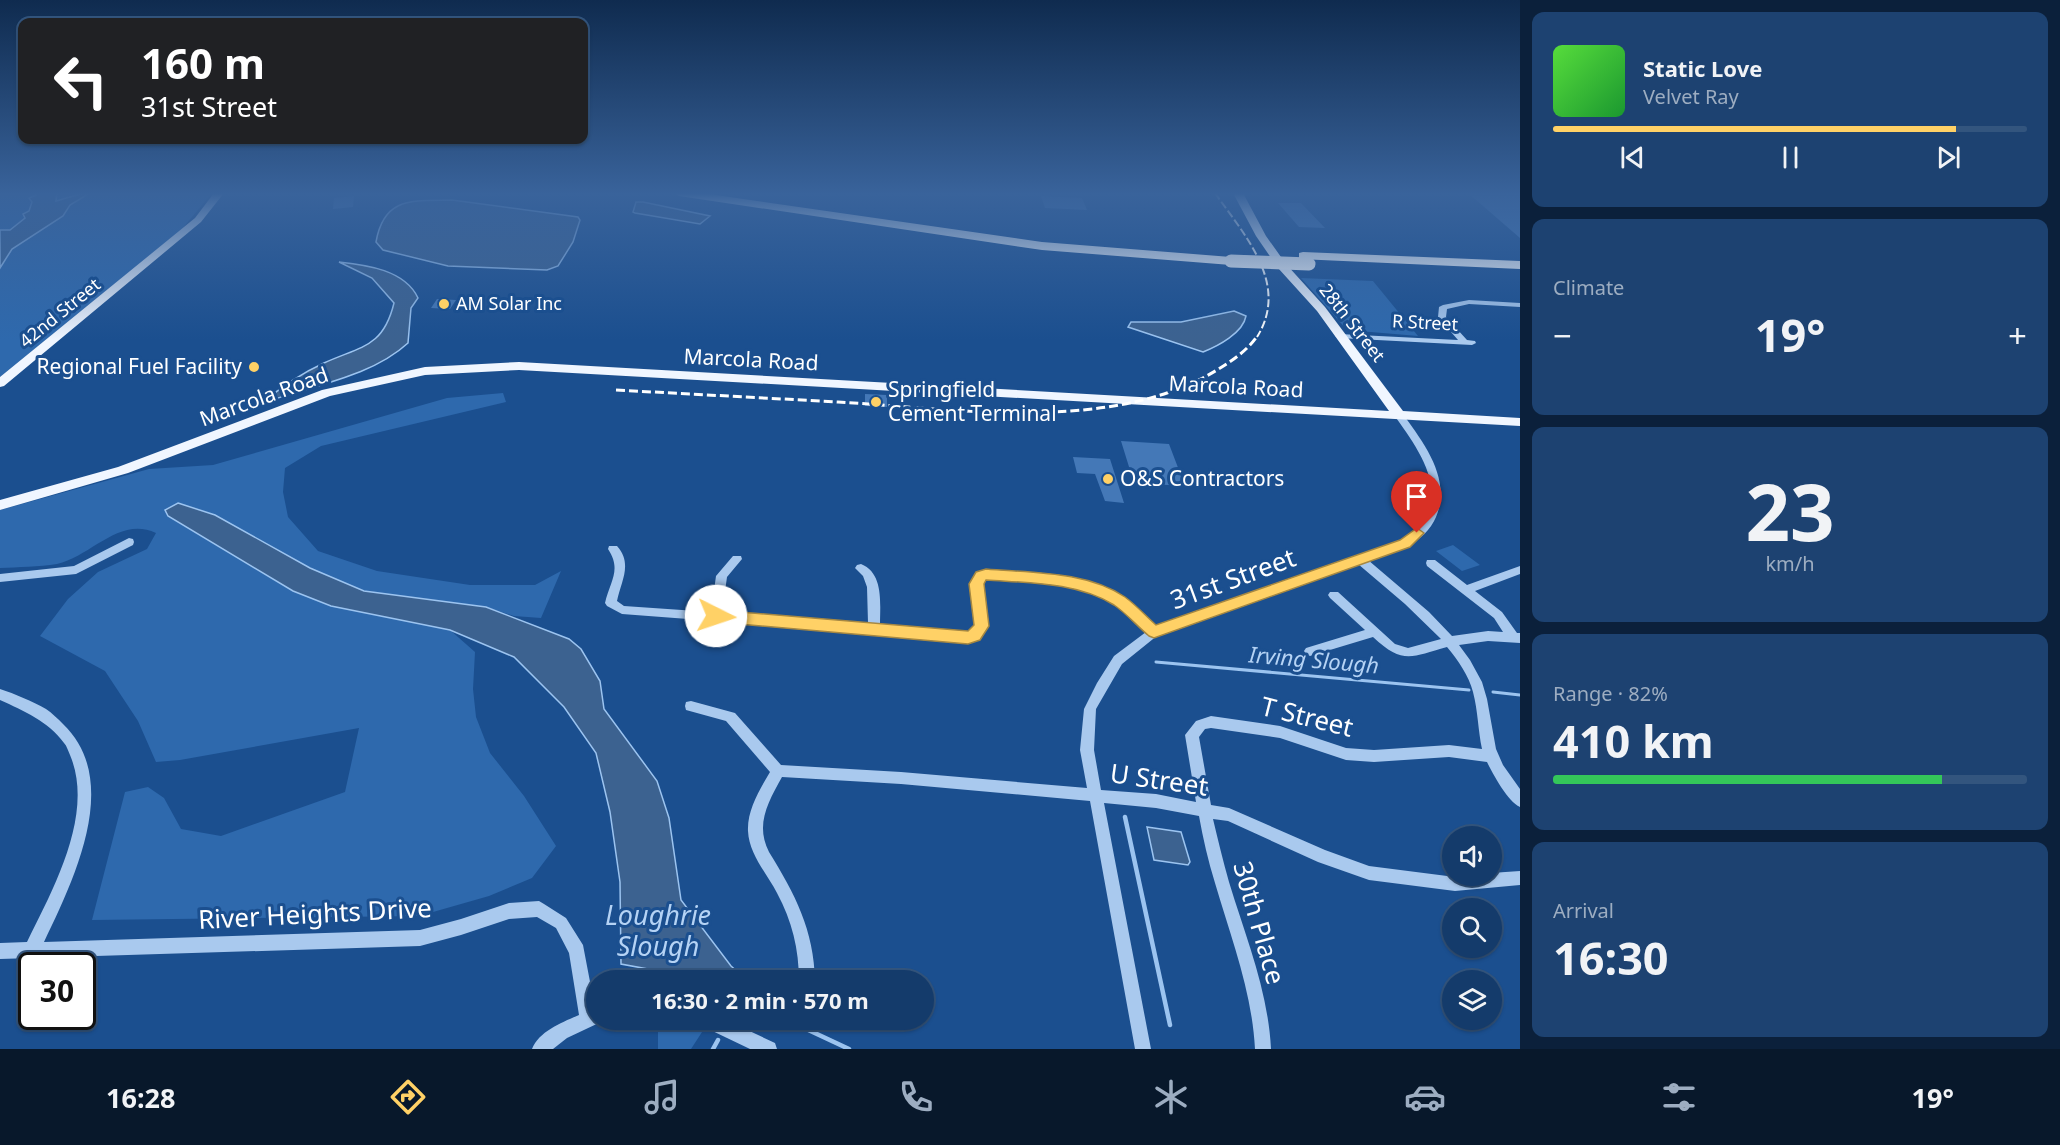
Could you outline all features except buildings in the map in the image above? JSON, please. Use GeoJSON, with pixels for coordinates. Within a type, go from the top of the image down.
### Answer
{"type":"FeatureCollection","features":[{"type":"Feature","properties":{"kind":"highway"},"geometry":{"type":"LineString","coordinates":[[1014,242],[1042,246],[1229,257],[1520,265]]}},
{"type":"Feature","properties":{"kind":"highway"},"geometry":{"type":"LineString","coordinates":[[1086,242],[1229,257]]}},
{"type":"Feature","properties":{"kind":"highway"},"geometry":{"type":"LineString","coordinates":[[1306,260],[1520,274]]}},
{"type":"Feature","properties":{"kind":"main road","name":"42nd Street"},"geometry":{"type":"LineString","coordinates":[[0,383],[172,242]]}},
{"type":"Feature","properties":{"kind":"main road","name":"28th Street"},"geometry":{"type":"LineString","coordinates":[[1265,242],[1282,266],[1317,304],[1399,415]]}},
{"type":"Feature","properties":{"kind":"main road","name":"Marcola Road"},"geometry":{"type":"LineString","coordinates":[[0,505],[123,470],[326,393],[381,379],[461,367],[519,366],[1520,422]]}},
{"type":"Feature","properties":{"kind":"street"},"geometry":{"type":"LineString","coordinates":[[1463,341],[1442,317],[1443,307],[1459,303],[1520,304]]}},
{"type":"Feature","properties":{"kind":"street","name":"R Street"},"geometry":{"type":"LineString","coordinates":[[1339,336],[1472,343]]}},
{"type":"Feature","properties":{"kind":"street","name":"31st Street"},"geometry":{"type":"LineString","coordinates":[[1143,1049],[1094,795],[1087,750],[1090,709],[1118,660],[1154,632],[1405,543],[1429,522],[1436,501],[1430,462],[1399,415]]}},
{"type":"Feature","properties":{"kind":"street"},"geometry":{"type":"LineString","coordinates":[[0,578],[76,570],[92,564],[129,542]]}},
{"type":"Feature","properties":{"kind":"street"},"geometry":{"type":"LineString","coordinates":[[613,549],[618,553],[621,563],[611,603],[615,608],[975,636],[982,626],[977,584],[981,576],[1032,578],[1062,581],[1095,589],[1120,602],[1154,632]]}},
{"type":"Feature","properties":{"kind":"street"},"geometry":{"type":"LineString","coordinates":[[716,616],[722,576],[737,559]]}},
{"type":"Feature","properties":{"kind":"street"},"geometry":{"type":"LineString","coordinates":[[1360,560],[1422,612],[1450,641],[1478,689],[1484,707],[1486,734],[1491,756],[1520,800]]}},
{"type":"Feature","properties":{"kind":"street"},"geometry":{"type":"LineString","coordinates":[[1431,563],[1498,615],[1517,638]]}},
{"type":"Feature","properties":{"kind":"street"},"geometry":{"type":"LineString","coordinates":[[861,568],[867,571],[872,584],[874,628]]}},
{"type":"Feature","properties":{"kind":"street"},"geometry":{"type":"LineString","coordinates":[[1465,590],[1520,570]]}},
{"type":"Feature","properties":{"kind":"street"},"geometry":{"type":"LineString","coordinates":[[1334,595],[1391,647],[1403,652],[1450,641],[1488,636],[1517,638]]}},
{"type":"Feature","properties":{"kind":"street"},"geometry":{"type":"LineString","coordinates":[[1310,651],[1375,632]]}},
{"type":"Feature","properties":{"kind":"street"},"geometry":{"type":"LineString","coordinates":[[0,694],[21,701],[44,714],[64,731],[79,753],[85,777],[80,832],[68,875],[32,950]]}},
{"type":"Feature","properties":{"kind":"street"},"geometry":{"type":"LineString","coordinates":[[691,706],[730,717],[778,771],[758,812],[754,828],[756,848],[792,907],[807,945],[807,970]]}},
{"type":"Feature","properties":{"kind":"street","name":"T Street"},"geometry":{"type":"LineString","coordinates":[[1205,811],[1192,735],[1201,725],[1211,722],[1280,732],[1347,754],[1374,756],[1449,751],[1491,756]]}},
{"type":"Feature","properties":{"kind":"street","name":"U Street"},"geometry":{"type":"LineString","coordinates":[[778,771],[901,778],[1156,801],[1228,815],[1323,857],[1369,873],[1455,884],[1520,878]]}},
{"type":"Feature","properties":{"kind":"street","name":"30th Place"},"geometry":{"type":"LineString","coordinates":[[1205,811],[1221,878],[1241,942],[1263,1028],[1263,1049]]}},
{"type":"Feature","properties":{"kind":"street","name":"River Heights Drive"},"geometry":{"type":"LineString","coordinates":[[0,951],[420,938],[509,911],[539,909],[561,923],[577,951],[586,988]]}},
{"type":"Feature","properties":{"kind":"street"},"geometry":{"type":"LineString","coordinates":[[540,1049],[561,1032],[586,1020]]}},
{"type":"Feature","properties":{"kind":"street"},"geometry":{"type":"LineString","coordinates":[[729,1030],[769,1049]]}},
{"type":"Feature","properties":{"kind":"shaded area"},"geometry":{"type":"Polygon","coordinates":[[[0,242],[166,242],[0,377],[0,242]]]}},
{"type":"Feature","properties":{"kind":"shaded area"},"geometry":{"type":"Polygon","coordinates":[[[1301,278],[1373,281],[1418,336],[1347,330],[1301,278]]]}},
{"type":"Feature","properties":{"kind":"shaded area"},"geometry":{"type":"Polygon","coordinates":[[[503,393],[506,402],[321,446],[285,468],[283,492],[288,517],[318,551],[377,571],[470,585],[535,585],[561,571],[541,618],[514,616],[486,607],[364,591],[168,516],[293,591],[331,606],[450,630],[475,652],[473,689],[476,717],[490,753],[524,796],[556,846],[532,878],[489,896],[419,916],[92,920],[125,792],[148,787],[164,798],[181,829],[221,836],[345,792],[359,728],[180,760],[156,762],[138,721],[105,671],[40,636],[68,599],[98,572],[147,549],[156,533],[143,529],[130,530],[118,533],[70,560],[57,564],[0,568],[0,510],[149,469],[213,465],[447,398],[503,393]]]}},
{"type":"Feature","properties":{"kind":"shaded area"},"geometry":{"type":"Polygon","coordinates":[[[1453,545],[1480,565],[1462,571],[1436,551],[1453,545]]]}},
{"type":"Feature","properties":{"kind":"shaded area"},"geometry":{"type":"Polygon","coordinates":[[[658,1030],[703,1030],[691,1049],[658,1049],[658,1030]]]}},
{"type":"Feature","properties":{"kind":"water"},"geometry":{"type":"Polygon","coordinates":[[[0,242],[23,242],[12,249],[0,268],[0,242]]]}},
{"type":"Feature","properties":{"kind":"water"},"geometry":{"type":"Polygon","coordinates":[[[376,242],[573,242],[558,266],[547,270],[448,266],[383,250],[376,242]]]}},
{"type":"Feature","properties":{"kind":"water"},"geometry":{"type":"Polygon","coordinates":[[[339,262],[373,267],[395,275],[412,289],[418,298],[411,308],[408,343],[376,365],[357,373],[261,404],[308,371],[369,344],[384,329],[394,303],[372,278],[339,262]]]}},
{"type":"Feature","properties":{"kind":"water"},"geometry":{"type":"Polygon","coordinates":[[[1234,311],[1246,316],[1240,328],[1222,342],[1203,352],[1128,327],[1131,322],[1181,322],[1234,311]]]}},
{"type":"Feature","properties":{"kind":"water","name":"Loughrie Slough"},"geometry":{"type":"Polygon","coordinates":[[[178,503],[215,515],[310,568],[364,591],[486,607],[569,639],[581,649],[600,681],[604,709],[657,781],[669,818],[681,900],[736,970],[653,970],[621,964],[620,882],[610,812],[596,753],[564,707],[514,657],[450,630],[331,606],[293,591],[168,516],[165,510],[178,503]]]}},
{"type":"Feature","properties":{"kind":"water"},"geometry":{"type":"Polygon","coordinates":[[[1147,827],[1181,832],[1190,862],[1188,865],[1154,860],[1147,827]]]}},
{"type":"Feature","properties":{"kind":"waterway","name":"Irving Slough"},"geometry":{"type":"LineString","coordinates":[[1156,662],[1469,690]]}},
{"type":"Feature","properties":{"kind":"waterway","name":"Irving Slough"},"geometry":{"type":"LineString","coordinates":[[1493,692],[1520,695]]}},
{"type":"Feature","properties":{"kind":"waterway"},"geometry":{"type":"LineString","coordinates":[[1125,817],[1170,1025]]}},
{"type":"Feature","properties":{"kind":"waterway"},"geometry":{"type":"LineString","coordinates":[[808,1030],[849,1049]]}},
{"type":"Feature","properties":{"kind":"waterway"},"geometry":{"type":"LineString","coordinates":[[713,1049],[718,1040]]}},
{"type":"Feature","properties":{"kind":"railway"},"geometry":{"type":"LineString","coordinates":[[1249,242],[1260,261],[1269,298],[1266,317],[1258,335]]}},
{"type":"Feature","properties":{"kind":"railway"},"geometry":{"type":"LineString","coordinates":[[616,390],[982,412],[1032,413],[1082,410],[1130,403],[1175,390],[1229,363],[1258,335]]}},
{"type":"Feature","properties":{"kind":"place","name":"AM Solar Inc"},"geometry":{"type":"Point","coordinates":[444,304]}},
{"type":"Feature","properties":{"kind":"place","name":"Regional Fuel Facility"},"geometry":{"type":"Point","coordinates":[254,367]}},
{"type":"Feature","properties":{"kind":"place","name":"Springfield Cement Terminal"},"geometry":{"type":"Point","coordinates":[876,402]}},
{"type":"Feature","properties":{"kind":"place","name":"O&S Contractors"},"geometry":{"type":"Point","coordinates":[1108,479]}},
{"type":"Feature","properties":{"kind":"route"},"geometry":{"type":"LineString","coordinates":[[716,616],[975,636],[980,632],[982,626],[977,584],[981,576],[986,574],[1062,581],[1095,589],[1120,602],[1154,632],[1360,560],[1405,543],[1417,533]]}}]}
